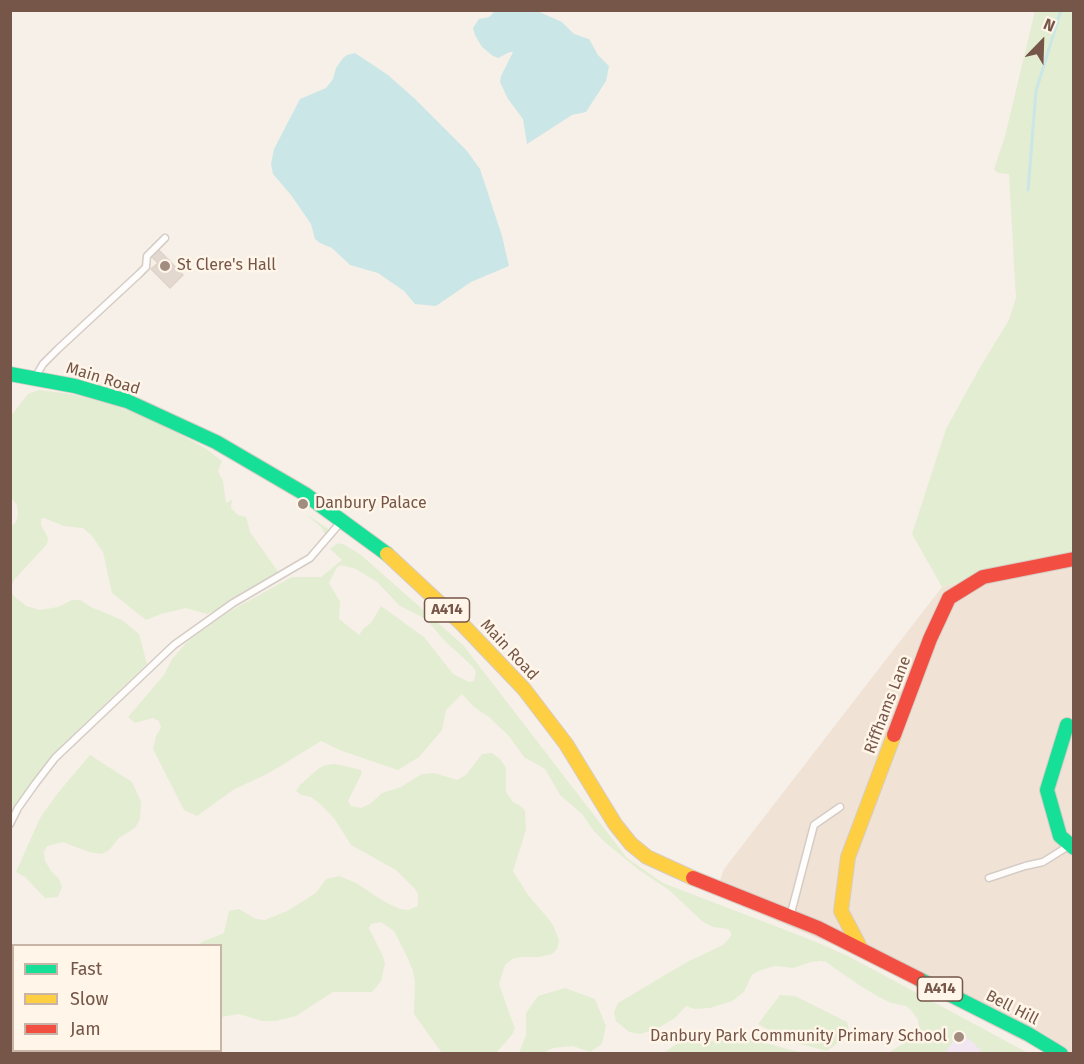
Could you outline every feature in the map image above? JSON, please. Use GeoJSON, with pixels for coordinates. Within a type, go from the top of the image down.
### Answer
{"type":"FeatureCollection","features":[{"type":"Feature","properties":{"kind":"main road","name":"Main Road"},"geometry":{"type":"LineString","coordinates":[[10,374],[75,386],[127,401],[216,442],[304,494],[390,556],[462,624],[524,689],[566,744],[615,825],[631,844],[647,857],[666,867],[791,915],[818,928]]}},
{"type":"Feature","properties":{"kind":"main road","name":"Riffhams Lane"},"geometry":{"type":"LineString","coordinates":[[861,949],[841,911],[848,857],[930,639],[949,598],[983,577],[1074,559]]}},
{"type":"Feature","properties":{"kind":"main road"},"geometry":{"type":"LineString","coordinates":[[1067,725],[1047,790],[1060,836],[1072,847]]}},
{"type":"Feature","properties":{"kind":"main road","name":"Bell Hill"},"geometry":{"type":"LineString","coordinates":[[818,928],[1028,1034],[1061,1053]]}},
{"type":"Feature","properties":{"kind":"lane"},"geometry":{"type":"LineString","coordinates":[[34,378],[58,349],[146,267],[147,256],[165,238]]}},
{"type":"Feature","properties":{"kind":"lane"},"geometry":{"type":"LineString","coordinates":[[10,824],[29,792],[55,758],[174,645],[233,603],[310,558],[343,521]]}},
{"type":"Feature","properties":{"kind":"lane"},"geometry":{"type":"LineString","coordinates":[[791,915],[814,825],[840,807]]}},
{"type":"Feature","properties":{"kind":"lane"},"geometry":{"type":"LineString","coordinates":[[989,878],[1043,862],[1072,847]]}},
{"type":"Feature","properties":{"kind":"shaded area"},"geometry":{"type":"Polygon","coordinates":[[[1073,551],[1073,1053],[1046,1053],[853,953],[715,895],[724,869],[942,587],[1073,551]]]}},
{"type":"Feature","properties":{"kind":"shaded area","name":"Danbury Park Community Primary School"},"geometry":{"type":"Polygon","coordinates":[[[945,1021],[1012,1054],[935,1054],[945,1021]]]}},
{"type":"Feature","properties":{"kind":"green space"},"geometry":{"type":"Polygon","coordinates":[[[1035,11],[1073,11],[1073,556],[1046,558],[942,587],[912,534],[946,429],[1009,320],[1016,298],[1009,174],[998,173],[994,169],[1005,136],[1035,11]]]}},
{"type":"Feature","properties":{"kind":"green space"},"geometry":{"type":"Polygon","coordinates":[[[39,390],[71,394],[116,406],[153,420],[205,448],[222,461],[218,471],[223,481],[226,503],[232,500],[231,508],[238,515],[246,517],[250,532],[279,573],[308,555],[325,535],[322,528],[306,514],[330,530],[328,536],[309,557],[217,610],[207,614],[186,608],[146,620],[112,593],[103,552],[92,536],[83,528],[64,526],[44,518],[41,519],[41,525],[48,538],[47,544],[14,580],[11,589],[13,595],[26,606],[40,610],[58,607],[72,600],[80,600],[122,620],[139,634],[147,664],[80,728],[39,773],[11,818],[10,527],[16,522],[18,514],[17,505],[11,498],[10,417],[28,394],[39,390]]]}},
{"type":"Feature","properties":{"kind":"green space"},"geometry":{"type":"Polygon","coordinates":[[[338,543],[361,555],[463,645],[627,858],[663,883],[850,957],[1028,1053],[982,1053],[966,1037],[954,1040],[945,1053],[888,1053],[917,1032],[918,1020],[911,1010],[906,1006],[891,1003],[879,997],[826,962],[820,961],[793,968],[775,966],[758,971],[752,975],[744,992],[732,1001],[710,1008],[695,1009],[686,1006],[675,1018],[656,1029],[640,1034],[629,1032],[616,1021],[614,1012],[618,1003],[687,962],[723,945],[731,933],[728,929],[713,927],[703,922],[669,890],[639,870],[606,843],[583,815],[560,795],[545,769],[524,757],[509,736],[462,694],[446,710],[442,730],[419,757],[398,770],[342,751],[321,741],[269,773],[233,790],[197,816],[184,810],[153,749],[156,736],[161,728],[159,721],[153,718],[135,723],[128,717],[164,675],[172,659],[189,640],[230,611],[292,577],[321,577],[342,560],[330,549],[338,543]],[[341,565],[337,567],[329,583],[340,602],[339,619],[359,635],[371,623],[381,606],[424,637],[453,674],[469,682],[474,681],[476,672],[473,667],[443,639],[426,619],[400,606],[377,582],[356,569],[341,565]]]}},
{"type":"Feature","properties":{"kind":"green space"},"geometry":{"type":"Polygon","coordinates":[[[492,753],[500,759],[506,768],[506,792],[513,802],[525,811],[526,830],[513,871],[528,895],[552,923],[559,940],[557,949],[552,954],[512,959],[505,965],[499,984],[515,1029],[496,1053],[442,1053],[414,1014],[413,971],[394,931],[381,922],[371,924],[369,928],[385,963],[381,981],[372,992],[333,992],[296,1016],[276,1021],[262,1021],[239,1014],[222,1017],[222,944],[200,944],[224,933],[229,911],[239,909],[256,919],[265,920],[289,910],[316,893],[326,879],[339,876],[356,883],[400,909],[408,910],[418,906],[418,894],[415,889],[396,870],[351,845],[334,818],[319,803],[296,791],[300,785],[325,765],[336,764],[361,770],[362,773],[348,801],[351,806],[361,808],[370,804],[382,793],[401,787],[422,774],[434,773],[457,780],[466,775],[482,754],[492,753]]]}},
{"type":"Feature","properties":{"kind":"green space"},"geometry":{"type":"Polygon","coordinates":[[[90,755],[132,782],[141,801],[140,819],[135,828],[119,838],[109,850],[102,854],[89,852],[63,842],[47,846],[44,852],[45,861],[59,879],[62,887],[58,897],[45,898],[25,877],[16,872],[40,818],[90,755]]]}},
{"type":"Feature","properties":{"kind":"green space"},"geometry":{"type":"Polygon","coordinates":[[[565,988],[595,999],[606,1026],[602,1044],[590,1052],[573,1046],[553,1048],[543,1053],[519,1053],[526,1035],[526,1013],[538,996],[565,988]]]}},
{"type":"Feature","properties":{"kind":"green space"},"geometry":{"type":"Polygon","coordinates":[[[780,995],[795,996],[847,1022],[850,1034],[827,1051],[789,1041],[758,1024],[780,995]]]}},
{"type":"Feature","properties":{"kind":"green space"},"geometry":{"type":"Polygon","coordinates":[[[723,1038],[747,1038],[802,1053],[663,1053],[683,1040],[712,1041],[723,1038]]]}},
{"type":"Feature","properties":{"kind":"water"},"geometry":{"type":"Polygon","coordinates":[[[495,11],[537,11],[562,22],[574,34],[589,39],[598,55],[609,66],[606,81],[586,112],[572,115],[527,144],[523,119],[508,99],[500,82],[513,52],[498,58],[493,56],[482,47],[473,28],[479,19],[489,17],[495,11]]]}},
{"type":"Feature","properties":{"kind":"water"},"geometry":{"type":"Polygon","coordinates":[[[355,53],[388,75],[467,151],[480,169],[502,236],[509,266],[471,282],[436,306],[415,304],[404,291],[378,273],[350,265],[332,248],[315,239],[311,224],[273,174],[271,164],[274,149],[300,99],[326,88],[343,58],[355,53]]]}},
{"type":"Feature","properties":{"kind":"building","name":"St Clere's Hall"},"geometry":{"type":"Polygon","coordinates":[[[157,248],[183,275],[170,288],[151,269],[158,263],[150,255],[157,248]]]}},
{"type":"Feature","properties":{"kind":"waterway"},"geometry":{"type":"LineString","coordinates":[[1028,190],[1036,91],[1061,10]]}},
{"type":"Feature","properties":{"kind":"traffic: fast"},"geometry":{"type":"LineString","coordinates":[[10,374],[75,386],[127,401],[216,442],[305,494],[387,554]]}},
{"type":"Feature","properties":{"kind":"traffic: fast"},"geometry":{"type":"LineString","coordinates":[[1067,725],[1047,790],[1060,836],[1074,848]]}},
{"type":"Feature","properties":{"kind":"traffic: fast"},"geometry":{"type":"LineString","coordinates":[[919,979],[1028,1034],[1061,1054]]}},
{"type":"Feature","properties":{"kind":"traffic: slow"},"geometry":{"type":"LineString","coordinates":[[387,554],[462,624],[524,689],[566,744],[615,824],[631,844],[647,857],[693,878]]}},
{"type":"Feature","properties":{"kind":"traffic: slow"},"geometry":{"type":"LineString","coordinates":[[861,949],[841,911],[848,857],[894,735]]}},
{"type":"Feature","properties":{"kind":"traffic: jam"},"geometry":{"type":"LineString","coordinates":[[894,735],[930,639],[949,598],[983,577],[1074,559]]}},
{"type":"Feature","properties":{"kind":"traffic: jam"},"geometry":{"type":"LineString","coordinates":[[693,878],[818,928],[919,979]]}},
{"type":"Feature","properties":{"kind":"place","name":"St Clere's Hall"},"geometry":{"type":"Point","coordinates":[165,266]}},
{"type":"Feature","properties":{"kind":"place","name":"Danbury Palace"},"geometry":{"type":"Point","coordinates":[303,504]}},
{"type":"Feature","properties":{"kind":"place","name":"Danbury Park Community Primary School"},"geometry":{"type":"Point","coordinates":[959,1037]}}]}
